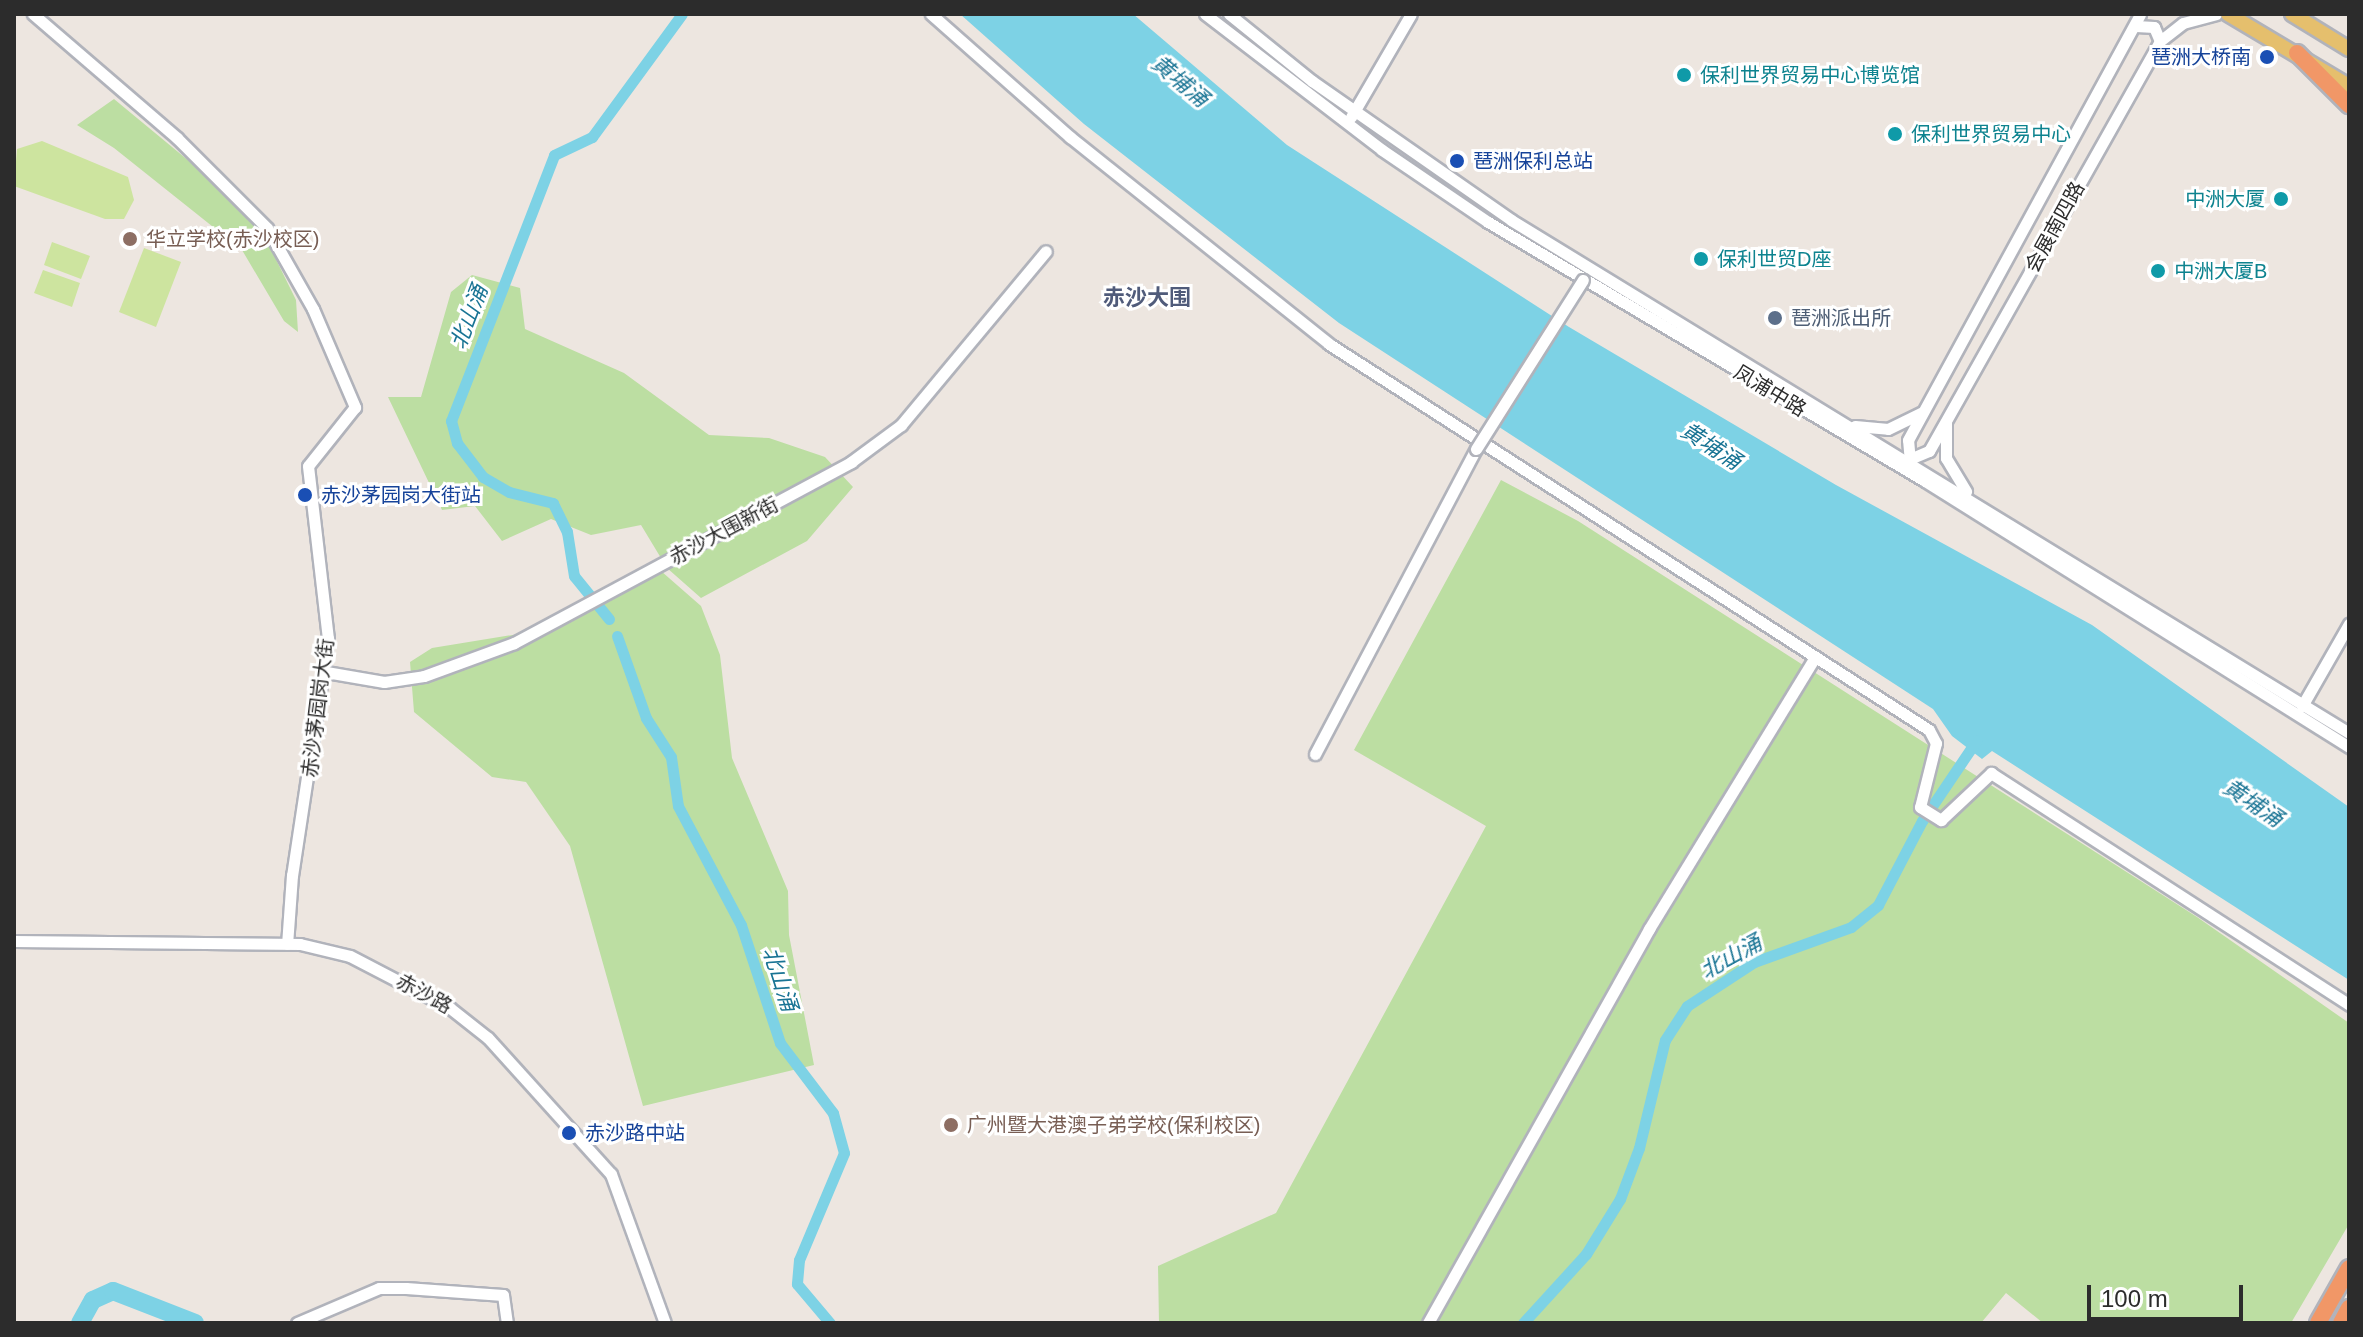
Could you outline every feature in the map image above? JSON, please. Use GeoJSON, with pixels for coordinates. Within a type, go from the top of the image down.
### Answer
{"type":"FeatureCollection","features":[{"type":"Feature","properties":{"kind":"highway"},"geometry":{"type":"LineString","coordinates":[[2297,53],[2349,105]]}},
{"type":"Feature","properties":{"kind":"highway"},"geometry":{"type":"LineString","coordinates":[[2318,1323],[2349,1268]]}},
{"type":"Feature","properties":{"kind":"highway"},"geometry":{"type":"LineString","coordinates":[[2341,1323],[2349,1308]]}},
{"type":"Feature","properties":{"kind":"main road"},"geometry":{"type":"LineString","coordinates":[[2228,14],[2349,86]]}},
{"type":"Feature","properties":{"kind":"main road"},"geometry":{"type":"LineString","coordinates":[[2292,14],[2349,49]]}},
{"type":"Feature","properties":{"kind":"street","name":"赤沙茅园岗大街"},"geometry":{"type":"LineString","coordinates":[[33,14],[222,180],[276,241],[320,323],[355,407],[315,452],[307,471],[328,618],[326,672],[292,875],[287,944]]}},
{"type":"Feature","properties":{"kind":"street"},"geometry":{"type":"LineString","coordinates":[[931,14],[1070,137],[1329,344],[1934,735],[1934,757],[1920,807],[1941,820],[1991,773],[2349,1005]]}},
{"type":"Feature","properties":{"kind":"street","name":"凤浦中路"},"geometry":{"type":"LineString","coordinates":[[1205,14],[1347,124],[1583,280],[1925,481],[2301,708],[2349,733]]}},
{"type":"Feature","properties":{"kind":"street","name":"凤浦中路"},"geometry":{"type":"LineString","coordinates":[[1229,14],[1354,111],[1522,227],[1971,498],[2301,708],[2349,747]]}},
{"type":"Feature","properties":{"kind":"street"},"geometry":{"type":"LineString","coordinates":[[1347,124],[1411,14]]}},
{"type":"Feature","properties":{"kind":"street","name":"会展南四路"},"geometry":{"type":"LineString","coordinates":[[2140,14],[1908,440],[1910,461],[1924,456],[1946,421],[2160,41],[2183,23],[2216,14]]}},
{"type":"Feature","properties":{"kind":"street"},"geometry":{"type":"LineString","coordinates":[[2136,26],[2154,27],[2160,41]]}},
{"type":"Feature","properties":{"kind":"street","name":"赤沙大围新街"},"geometry":{"type":"LineString","coordinates":[[326,672],[384,682],[424,676],[514,643],[851,462],[901,425],[1046,251]]}},
{"type":"Feature","properties":{"kind":"street"},"geometry":{"type":"LineString","coordinates":[[1315,754],[1476,449],[1583,280]]}},
{"type":"Feature","properties":{"kind":"street"},"geometry":{"type":"LineString","coordinates":[[1849,425],[1888,429],[1925,410]]}},
{"type":"Feature","properties":{"kind":"street"},"geometry":{"type":"LineString","coordinates":[[1946,421],[1946,458],[1971,498]]}},
{"type":"Feature","properties":{"kind":"street"},"geometry":{"type":"LineString","coordinates":[[1885,458],[1910,461],[1925,481]]}},
{"type":"Feature","properties":{"kind":"street"},"geometry":{"type":"LineString","coordinates":[[2301,708],[2349,624]]}},
{"type":"Feature","properties":{"kind":"street"},"geometry":{"type":"LineString","coordinates":[[1428,1323],[1649,929],[1815,657]]}},
{"type":"Feature","properties":{"kind":"street","name":"赤沙路"},"geometry":{"type":"LineString","coordinates":[[14,941],[287,944],[325,948],[360,960],[450,1008],[488,1038],[611,1174],[665,1323]]}},
{"type":"Feature","properties":{"kind":"street"},"geometry":{"type":"LineString","coordinates":[[301,1322],[379,1288],[503,1295],[507,1323]]}},
{"type":"Feature","properties":{"kind":"green space"},"geometry":{"type":"Polygon","coordinates":[[[114,99],[195,166],[262,231],[296,300],[298,332],[284,321],[242,250],[114,148],[77,125],[114,99]]]}},
{"type":"Feature","properties":{"kind":"green space"},"geometry":{"type":"Polygon","coordinates":[[[42,141],[128,177],[134,200],[124,219],[105,219],[14,186],[17,149],[42,141]]]}},
{"type":"Feature","properties":{"kind":"green space"},"geometry":{"type":"Polygon","coordinates":[[[52,242],[90,256],[81,279],[44,265],[52,242]]]}},
{"type":"Feature","properties":{"kind":"green space"},"geometry":{"type":"Polygon","coordinates":[[[144,248],[181,262],[156,327],[119,312],[144,248]]]}},
{"type":"Feature","properties":{"kind":"green space"},"geometry":{"type":"Polygon","coordinates":[[[43,270],[80,283],[72,307],[34,293],[43,270]]]}},
{"type":"Feature","properties":{"kind":"green space"},"geometry":{"type":"Polygon","coordinates":[[[472,275],[520,288],[525,329],[624,373],[709,435],[769,438],[825,457],[853,487],[807,541],[701,598],[667,568],[641,525],[591,535],[551,519],[502,541],[475,506],[442,510],[388,397],[421,397],[451,292],[472,275]]]}},
{"type":"Feature","properties":{"kind":"green space"},"geometry":{"type":"Polygon","coordinates":[[[1501,480],[1578,521],[2197,917],[2349,1023],[2349,1224],[2291,1323],[2043,1323],[2006,1293],[1981,1323],[1159,1323],[1158,1266],[1276,1213],[1486,826],[1354,750],[1501,480]]]}},
{"type":"Feature","properties":{"kind":"green space"},"geometry":{"type":"Polygon","coordinates":[[[661,571],[701,606],[720,655],[732,758],[788,891],[789,935],[814,1065],[643,1106],[570,846],[526,782],[492,777],[414,712],[410,662],[432,648],[549,629],[661,571]]]}},
{"type":"Feature","properties":{"kind":"water","name":"黄埔涌"},"geometry":{"type":"Polygon","coordinates":[[[960,14],[1133,14],[1287,145],[1569,327],[1836,485],[2092,625],[2349,807],[2349,980],[1992,751],[1982,759],[1952,736],[1933,709],[1339,323],[1084,124],[960,14]]]}},
{"type":"Feature","properties":{"kind":"waterway","name":"北山涌"},"geometry":{"type":"LineString","coordinates":[[609,619],[574,576],[567,532],[553,503],[509,492],[483,477],[457,443],[451,421],[554,155],[592,137],[682,14]]}},
{"type":"Feature","properties":{"kind":"waterway","name":"北山涌"},"geometry":{"type":"LineString","coordinates":[[617,636],[646,718],[671,757],[678,806],[741,925],[780,1043],[833,1113],[844,1153],[799,1260],[797,1284],[830,1323]]}},
{"type":"Feature","properties":{"kind":"waterway","name":"北山涌"},"geometry":{"type":"LineString","coordinates":[[1523,1323],[1586,1254],[1620,1199],[1639,1148],[1665,1040],[1687,1006],[1754,962],[1851,927],[1878,905],[1922,821],[1976,741]]}},
{"type":"Feature","properties":{"kind":"waterway"},"geometry":{"type":"LineString","coordinates":[[80,1323],[93,1300],[113,1291],[195,1323]]}},
{"type":"Feature","properties":{"kind":"place","name":"琶洲大桥南"},"geometry":{"type":"Point","coordinates":[2267,57]}},
{"type":"Feature","properties":{"kind":"place","name":"保利世界贸易中心博览馆"},"geometry":{"type":"Point","coordinates":[1684,75]}},
{"type":"Feature","properties":{"kind":"place","name":"保利世界贸易中心"},"geometry":{"type":"Point","coordinates":[1895,134]}},
{"type":"Feature","properties":{"kind":"place","name":"琶洲保利总站"},"geometry":{"type":"Point","coordinates":[1457,161]}},
{"type":"Feature","properties":{"kind":"place","name":"中洲大厦"},"geometry":{"type":"Point","coordinates":[2281,199]}},
{"type":"Feature","properties":{"kind":"place","name":"华立学校(赤沙校区)"},"geometry":{"type":"Point","coordinates":[130,239]}},
{"type":"Feature","properties":{"kind":"place","name":"保利世贸D座"},"geometry":{"type":"Point","coordinates":[1701,259]}},
{"type":"Feature","properties":{"kind":"place","name":"中洲大厦B"},"geometry":{"type":"Point","coordinates":[2158,271]}},
{"type":"Feature","properties":{"kind":"place","name":"琶洲派出所"},"geometry":{"type":"Point","coordinates":[1775,318]}},
{"type":"Feature","properties":{"kind":"place","name":"赤沙茅园岗大街站"},"geometry":{"type":"Point","coordinates":[305,495]}},
{"type":"Feature","properties":{"kind":"place","name":"广州暨大港澳子弟学校(保利校区)"},"geometry":{"type":"Point","coordinates":[951,1125]}},
{"type":"Feature","properties":{"kind":"place","name":"赤沙路中站"},"geometry":{"type":"Point","coordinates":[569,1133]}},
{"type":"Feature","properties":{"kind":"district","name":"赤沙大围"},"geometry":{"type":"Point","coordinates":[1147,298]}}]}
